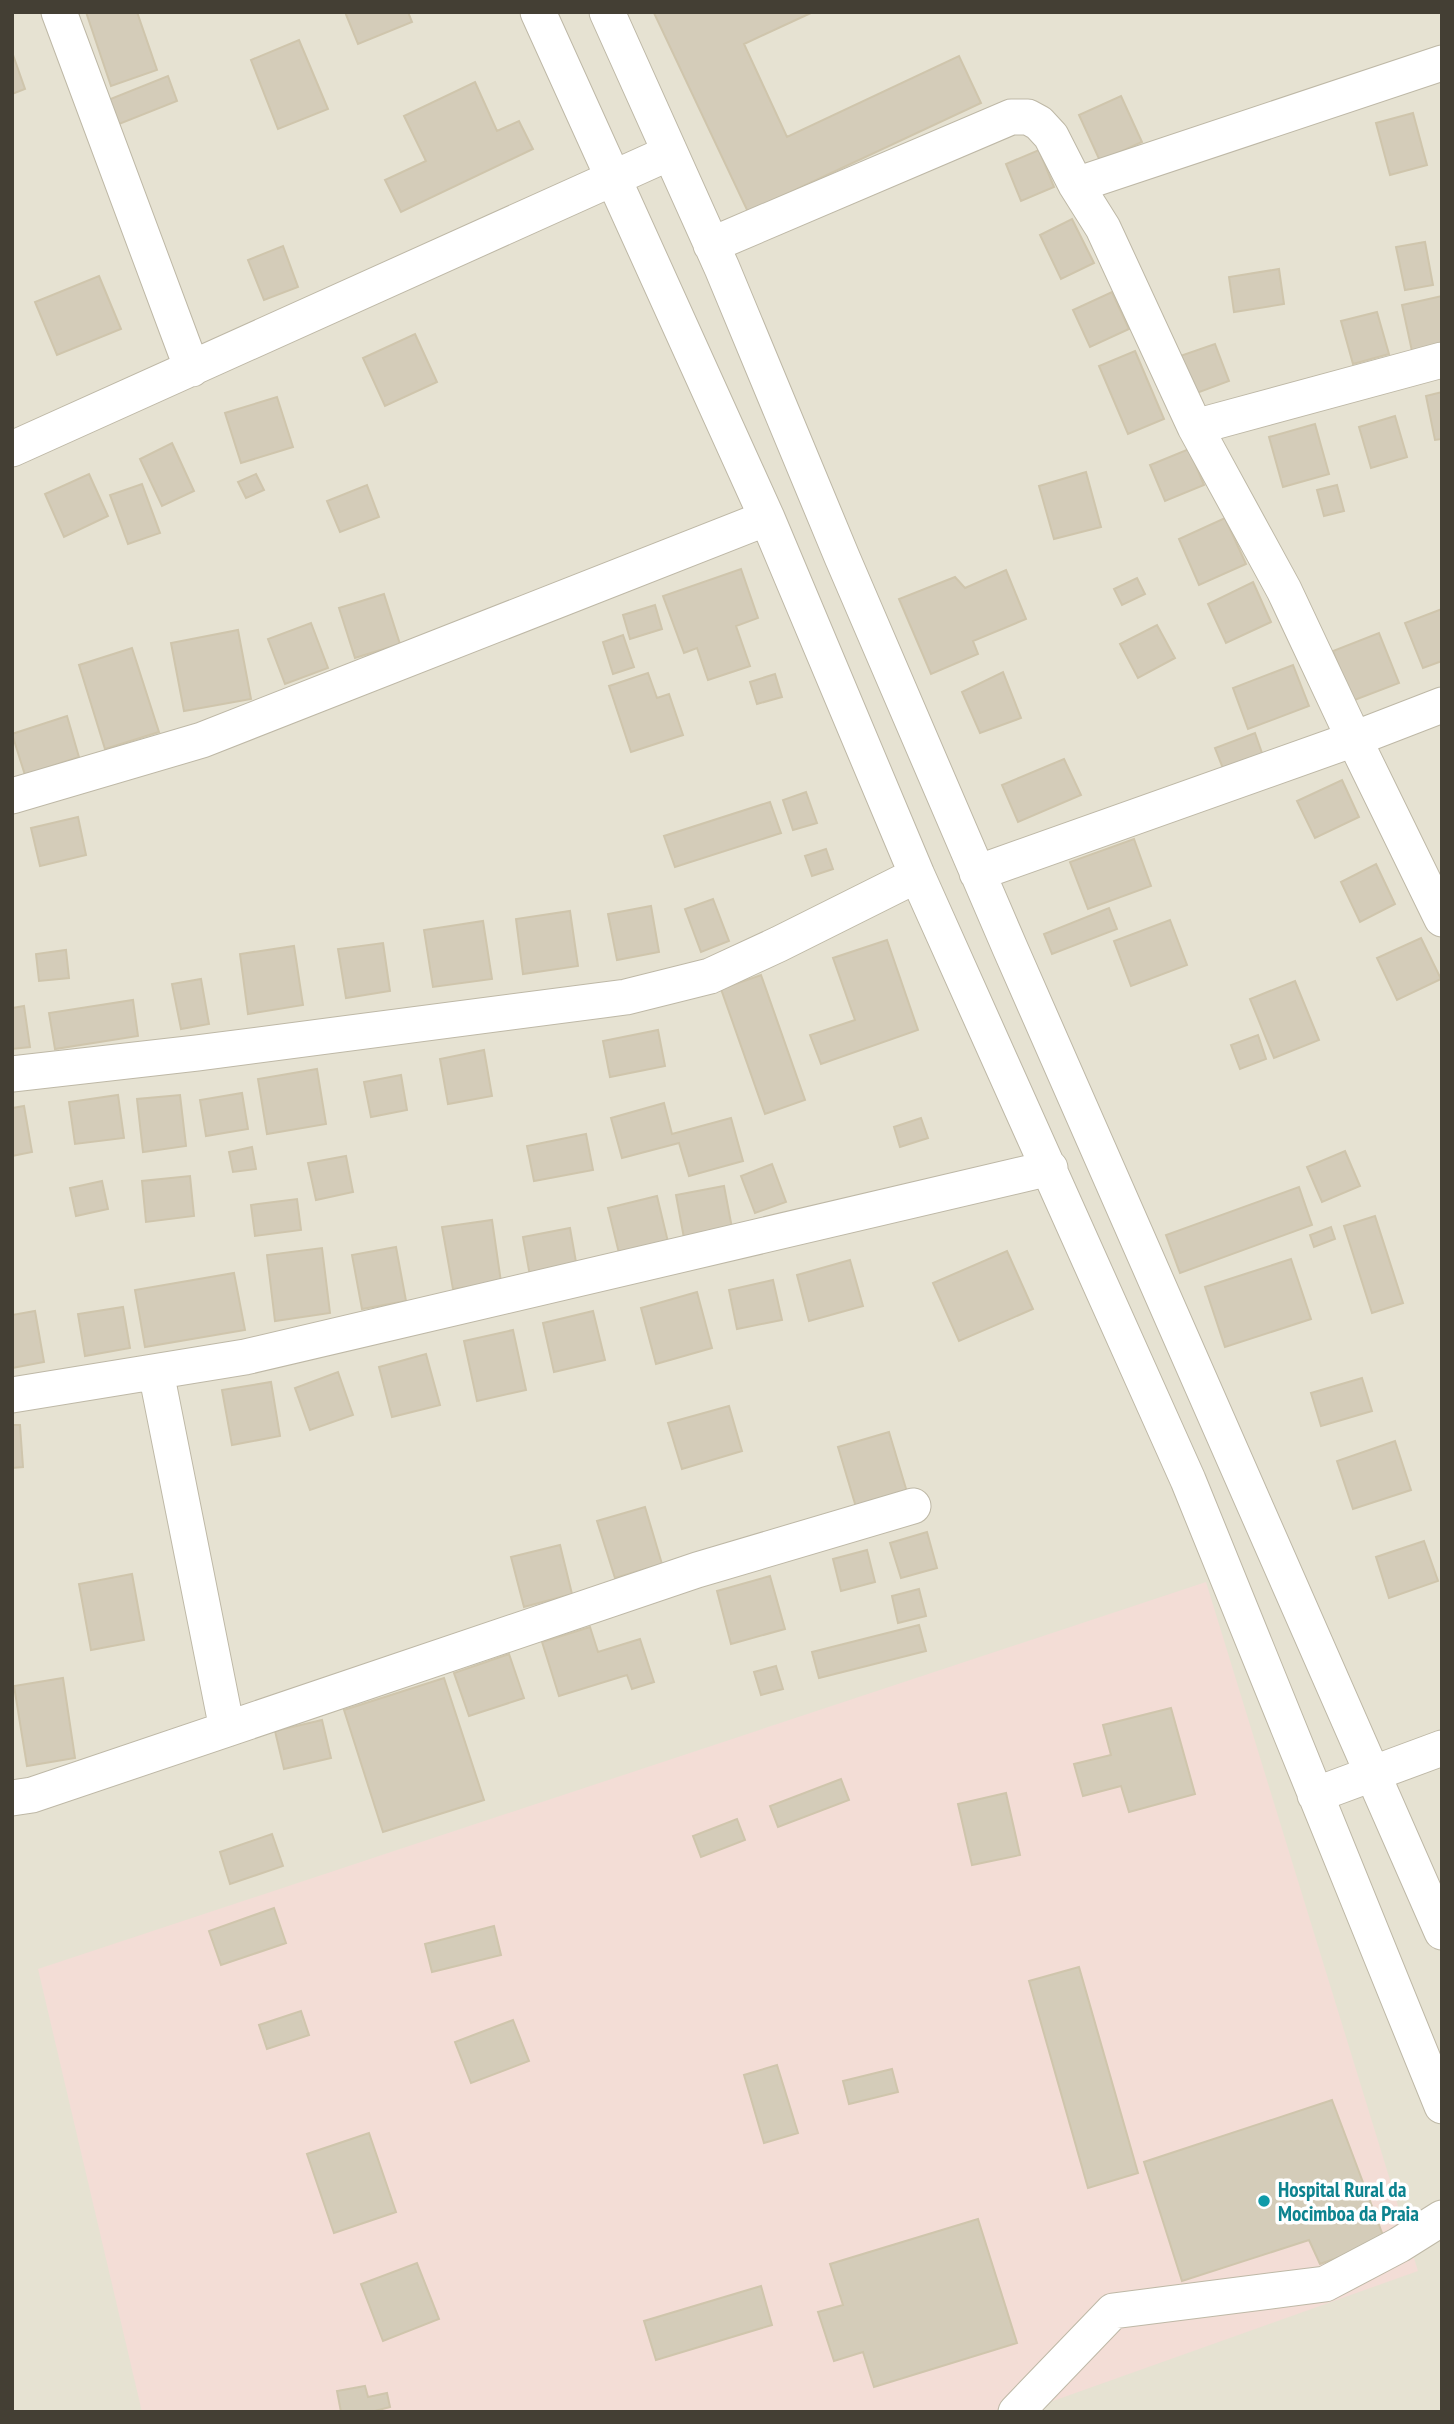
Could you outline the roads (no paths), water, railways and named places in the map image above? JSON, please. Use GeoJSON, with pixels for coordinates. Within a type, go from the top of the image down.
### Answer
{"type":"FeatureCollection","features":[{"type":"Feature","properties":{"kind":"street"},"geometry":{"type":"LineString","coordinates":[[59,12],[192,369]]}},
{"type":"Feature","properties":{"kind":"street"},"geometry":{"type":"LineString","coordinates":[[538,12],[767,518],[917,875],[1188,1480],[1442,2106]]}},
{"type":"Feature","properties":{"kind":"street"},"geometry":{"type":"LineString","coordinates":[[607,12],[711,245],[977,873],[1442,1932]]}},
{"type":"Feature","properties":{"kind":"street"},"geometry":{"type":"LineString","coordinates":[[1076,185],[1442,63]]}},
{"type":"Feature","properties":{"kind":"street"},"geometry":{"type":"LineString","coordinates":[[711,245],[1011,117],[1028,117],[1045,130],[1051,136],[1102,228],[1195,427],[1284,590],[1442,919]]}},
{"type":"Feature","properties":{"kind":"street"},"geometry":{"type":"LineString","coordinates":[[12,449],[669,153]]}},
{"type":"Feature","properties":{"kind":"street"},"geometry":{"type":"LineString","coordinates":[[1195,427],[1442,360]]}},
{"type":"Feature","properties":{"kind":"street"},"geometry":{"type":"LineString","coordinates":[[12,796],[202,740],[767,518]]}},
{"type":"Feature","properties":{"kind":"street"},"geometry":{"type":"LineString","coordinates":[[977,873],[1442,705]]}},
{"type":"Feature","properties":{"kind":"street"},"geometry":{"type":"LineString","coordinates":[[12,1074],[197,1054],[626,997],[710,976],[917,875]]}},
{"type":"Feature","properties":{"kind":"street"},"geometry":{"type":"LineString","coordinates":[[12,1395],[245,1357],[1050,1168]]}},
{"type":"Feature","properties":{"kind":"street"},"geometry":{"type":"LineString","coordinates":[[156,1372],[227,1729]]}},
{"type":"Feature","properties":{"kind":"street"},"geometry":{"type":"LineString","coordinates":[[12,1798],[32,1795],[697,1570],[913,1506]]}},
{"type":"Feature","properties":{"kind":"street"},"geometry":{"type":"LineString","coordinates":[[1315,1795],[1442,1748]]}},
{"type":"Feature","properties":{"kind":"street"},"geometry":{"type":"LineString","coordinates":[[1016,2412],[1113,2311],[1325,2284],[1399,2245],[1442,2218]]}},
{"type":"Feature","properties":{"kind":"place","name":"Hospital Rural da Mocimboa da Praia"},"geometry":{"type":"Point","coordinates":[1264,2201]}}]}
